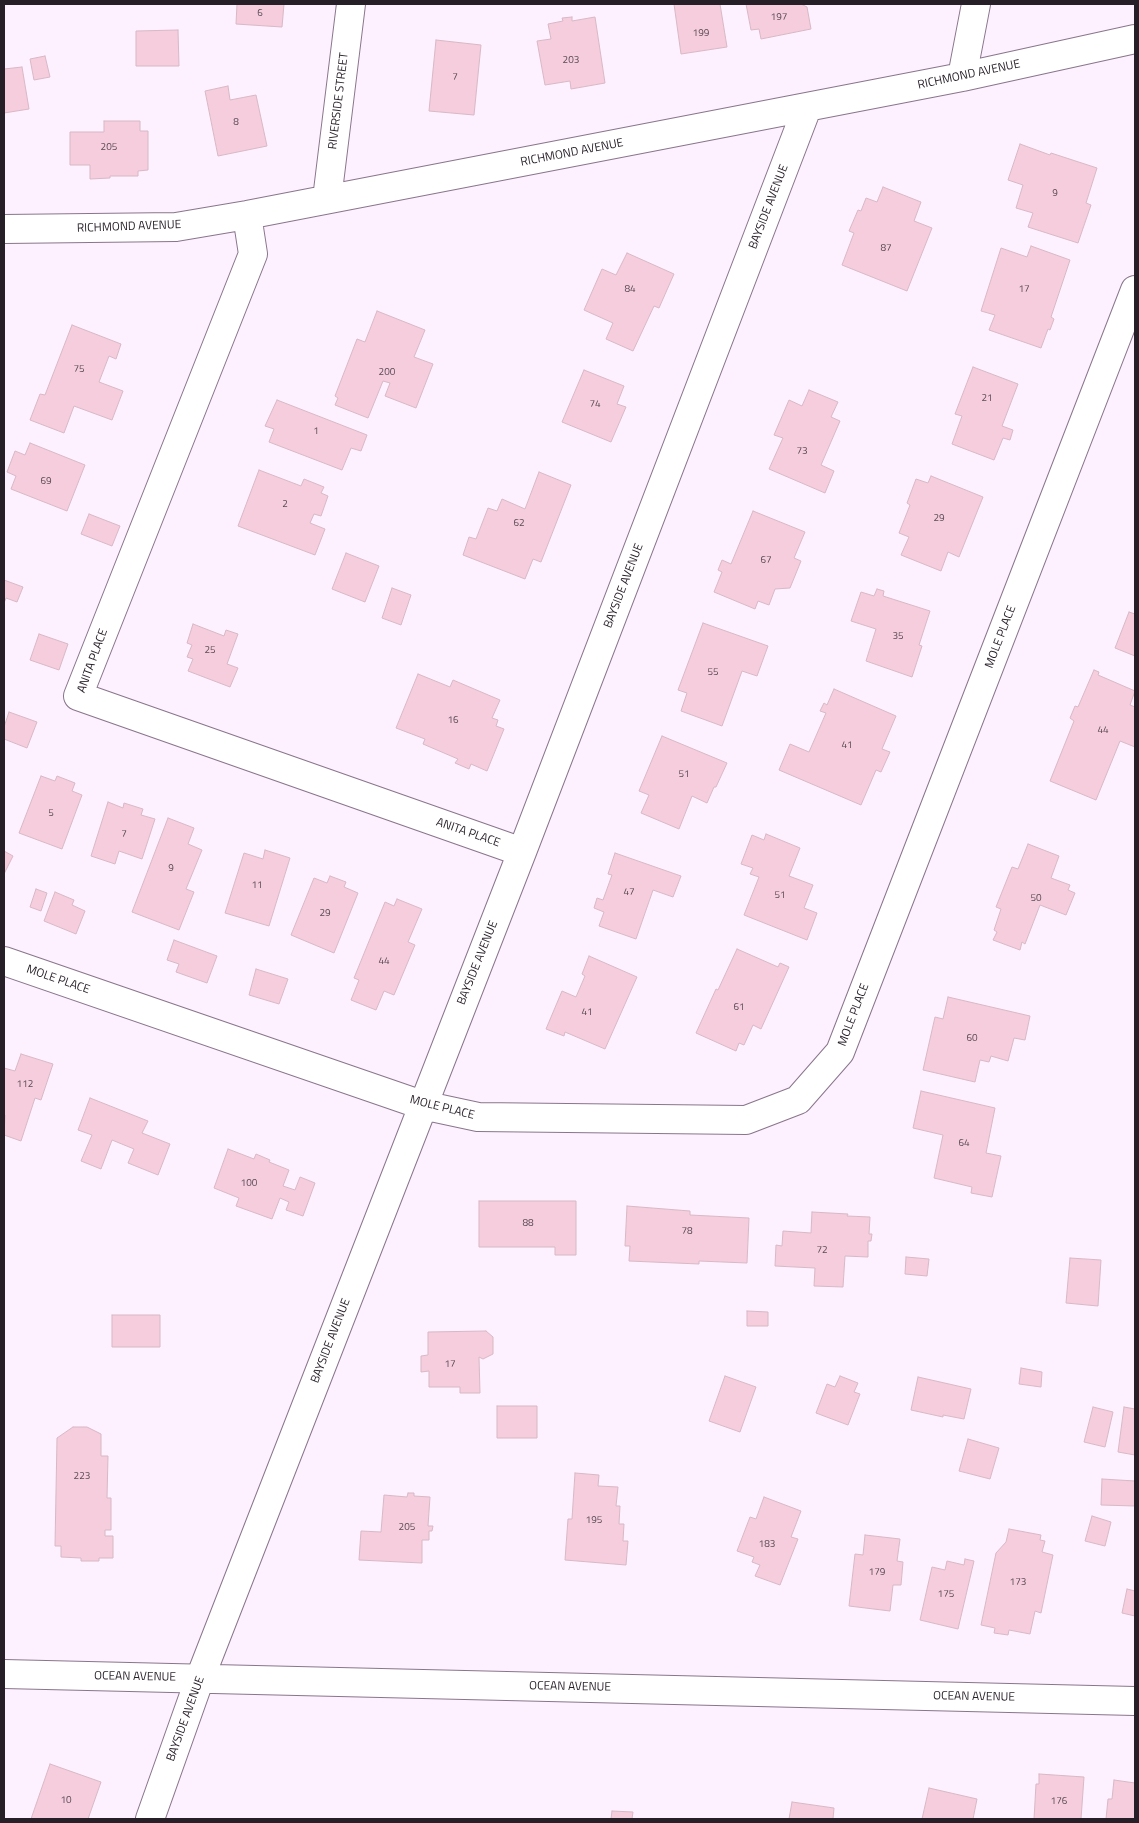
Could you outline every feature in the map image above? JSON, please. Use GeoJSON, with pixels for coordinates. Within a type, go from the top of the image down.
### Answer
{"type":"FeatureCollection","features":[{"type":"Feature","properties":{"kind":"street","name":"RIVERSIDE STREET"},"geometry":{"type":"LineString","coordinates":[[327,199],[351,4]]}},
{"type":"Feature","properties":{"kind":"street"},"geometry":{"type":"LineString","coordinates":[[962,77],[976,4]]}},
{"type":"Feature","properties":{"kind":"street","name":"RICHMOND AVENUE"},"geometry":{"type":"LineString","coordinates":[[5,234],[176,227],[247,215],[807,108],[962,77],[1135,39]]}},
{"type":"Feature","properties":{"kind":"street","name":"BAYSIDE AVENUE"},"geometry":{"type":"LineString","coordinates":[[150,1819],[200,1678],[522,852],[807,108]]}},
{"type":"Feature","properties":{"kind":"street","name":"ANITA PLACE"},"geometry":{"type":"LineString","coordinates":[[247,215],[253,254],[78,696],[522,852]]}},
{"type":"Feature","properties":{"kind":"street","name":"MOLE PLACE"},"geometry":{"type":"LineString","coordinates":[[4,962],[422,1105],[478,1117],[746,1120],[798,1100],[840,1052],[1135,290]]}},
{"type":"Feature","properties":{"kind":"street","name":"OCEAN AVENUE"},"geometry":{"type":"LineString","coordinates":[[4,1674],[1135,1701]]}},
{"type":"Feature","properties":{"kind":"building"},"geometry":{"type":"Polygon","coordinates":[[[237,4],[284,4],[282,27],[236,24],[237,4]]]}},
{"type":"Feature","properties":{"kind":"building"},"geometry":{"type":"Polygon","coordinates":[[[674,4],[720,4],[727,47],[681,54],[674,4]]]}},
{"type":"Feature","properties":{"kind":"building"},"geometry":{"type":"Polygon","coordinates":[[[746,4],[801,4],[807,7],[811,29],[761,39],[759,29],[751,30],[746,4]]]}},
{"type":"Feature","properties":{"kind":"building"},"geometry":{"type":"Polygon","coordinates":[[[572,17],[572,21],[595,17],[605,83],[571,89],[570,81],[545,85],[537,41],[551,39],[548,24],[563,21],[562,18],[572,17]]]}},
{"type":"Feature","properties":{"kind":"building"},"geometry":{"type":"Polygon","coordinates":[[[178,30],[179,66],[136,66],[136,31],[178,30]]]}},
{"type":"Feature","properties":{"kind":"building"},"geometry":{"type":"Polygon","coordinates":[[[436,40],[481,45],[474,115],[429,111],[436,40]]]}},
{"type":"Feature","properties":{"kind":"building"},"geometry":{"type":"Polygon","coordinates":[[[45,56],[50,77],[34,80],[30,59],[45,56]]]}},
{"type":"Feature","properties":{"kind":"building"},"geometry":{"type":"Polygon","coordinates":[[[22,67],[29,109],[4,113],[4,69],[22,67]]]}},
{"type":"Feature","properties":{"kind":"building"},"geometry":{"type":"Polygon","coordinates":[[[228,86],[230,100],[256,95],[267,146],[218,156],[205,91],[228,86]]]}},
{"type":"Feature","properties":{"kind":"building"},"geometry":{"type":"Polygon","coordinates":[[[104,121],[140,121],[140,131],[148,131],[148,170],[138,171],[138,176],[110,176],[110,178],[90,179],[90,165],[70,165],[70,132],[104,132],[104,121]]]}},
{"type":"Feature","properties":{"kind":"building"},"geometry":{"type":"Polygon","coordinates":[[[1020,144],[1050,155],[1051,153],[1097,168],[1086,203],[1091,205],[1078,243],[1028,227],[1033,213],[1016,208],[1023,185],[1008,180],[1020,144]]]}},
{"type":"Feature","properties":{"kind":"building"},"geometry":{"type":"Polygon","coordinates":[[[883,187],[921,202],[914,221],[932,228],[907,291],[842,265],[854,233],[849,231],[858,210],[861,211],[866,198],[877,202],[883,187]]]}},
{"type":"Feature","properties":{"kind":"building"},"geometry":{"type":"Polygon","coordinates":[[[1031,246],[1070,260],[1051,317],[1054,319],[1041,348],[989,330],[995,315],[981,311],[1001,248],[1027,257],[1031,246]]]}},
{"type":"Feature","properties":{"kind":"building"},"geometry":{"type":"Polygon","coordinates":[[[627,253],[674,274],[659,308],[654,306],[633,351],[606,339],[613,323],[584,310],[602,269],[616,275],[627,253]]]}},
{"type":"Feature","properties":{"kind":"building"},"geometry":{"type":"Polygon","coordinates":[[[377,311],[425,330],[414,357],[433,364],[416,408],[385,396],[390,383],[383,381],[368,418],[335,405],[338,398],[335,396],[357,339],[365,342],[377,311]]]}},
{"type":"Feature","properties":{"kind":"building"},"geometry":{"type":"Polygon","coordinates":[[[72,325],[121,344],[116,359],[109,356],[99,382],[123,391],[112,420],[74,406],[64,433],[30,420],[40,394],[45,395],[72,325]]]}},
{"type":"Feature","properties":{"kind":"building"},"geometry":{"type":"Polygon","coordinates":[[[973,367],[1018,384],[1002,426],[1013,430],[1010,440],[1003,438],[994,460],[952,444],[962,416],[955,414],[973,367]]]}},
{"type":"Feature","properties":{"kind":"building"},"geometry":{"type":"Polygon","coordinates":[[[584,370],[624,386],[617,404],[626,407],[611,442],[562,422],[584,370]]]}},
{"type":"Feature","properties":{"kind":"building"},"geometry":{"type":"Polygon","coordinates":[[[809,390],[838,402],[831,417],[840,421],[821,465],[834,471],[825,493],[769,469],[783,438],[774,435],[789,400],[802,406],[809,390]]]}},
{"type":"Feature","properties":{"kind":"building"},"geometry":{"type":"Polygon","coordinates":[[[277,400],[367,435],[361,451],[351,448],[342,470],[269,442],[274,429],[265,426],[277,400]]]}},
{"type":"Feature","properties":{"kind":"building"},"geometry":{"type":"Polygon","coordinates":[[[30,443],[85,465],[67,511],[11,489],[16,476],[7,472],[15,451],[25,455],[30,443]]]}},
{"type":"Feature","properties":{"kind":"building"},"geometry":{"type":"Polygon","coordinates":[[[259,470],[301,486],[304,479],[324,487],[321,493],[328,496],[321,516],[314,514],[310,523],[325,529],[315,555],[238,526],[259,470]]]}},
{"type":"Feature","properties":{"kind":"building"},"geometry":{"type":"Polygon","coordinates":[[[539,472],[571,485],[541,562],[533,559],[525,579],[463,555],[469,537],[476,539],[488,508],[497,511],[502,499],[525,509],[539,472]]]}},
{"type":"Feature","properties":{"kind":"building"},"geometry":{"type":"Polygon","coordinates":[[[931,476],[983,497],[959,557],[948,552],[941,571],[901,555],[909,537],[899,533],[910,505],[907,503],[916,479],[928,483],[931,476]]]}},
{"type":"Feature","properties":{"kind":"building"},"geometry":{"type":"Polygon","coordinates":[[[753,511],[805,532],[794,558],[801,561],[790,588],[775,589],[769,605],[758,601],[755,609],[714,592],[722,572],[718,570],[722,560],[731,564],[753,511]]]}},
{"type":"Feature","properties":{"kind":"building"},"geometry":{"type":"Polygon","coordinates":[[[89,514],[120,526],[112,546],[81,534],[89,514]]]}},
{"type":"Feature","properties":{"kind":"building"},"geometry":{"type":"Polygon","coordinates":[[[346,553],[379,566],[365,602],[332,589],[346,553]]]}},
{"type":"Feature","properties":{"kind":"building"},"geometry":{"type":"Polygon","coordinates":[[[4,580],[23,587],[17,602],[6,598],[4,603],[4,580]]]}},
{"type":"Feature","properties":{"kind":"building"},"geometry":{"type":"Polygon","coordinates":[[[392,588],[411,595],[401,625],[382,618],[392,588]]]}},
{"type":"Feature","properties":{"kind":"building"},"geometry":{"type":"Polygon","coordinates":[[[877,589],[884,591],[883,596],[930,611],[919,645],[922,646],[912,677],[866,661],[876,629],[851,621],[861,592],[874,596],[877,589]]]}},
{"type":"Feature","properties":{"kind":"building"},"geometry":{"type":"Polygon","coordinates":[[[1129,612],[1135,614],[1135,656],[1115,648],[1129,612]]]}},
{"type":"Feature","properties":{"kind":"building"},"geometry":{"type":"Polygon","coordinates":[[[703,623],[768,646],[757,676],[742,671],[722,726],[681,711],[687,693],[678,690],[703,623]]]}},
{"type":"Feature","properties":{"kind":"building"},"geometry":{"type":"Polygon","coordinates":[[[193,624],[224,636],[226,630],[238,634],[227,664],[238,668],[230,687],[188,671],[193,659],[187,657],[192,645],[187,643],[193,624]]]}},
{"type":"Feature","properties":{"kind":"building"},"geometry":{"type":"Polygon","coordinates":[[[39,634],[68,644],[59,670],[30,660],[39,634]]]}},
{"type":"Feature","properties":{"kind":"building"},"geometry":{"type":"Polygon","coordinates":[[[1094,670],[1099,672],[1098,675],[1135,691],[1130,705],[1135,707],[1135,747],[1120,741],[1096,800],[1050,781],[1074,721],[1070,718],[1075,706],[1078,707],[1094,670]]]}},
{"type":"Feature","properties":{"kind":"building"},"geometry":{"type":"Polygon","coordinates":[[[418,674],[450,687],[453,680],[500,700],[492,718],[498,720],[496,726],[504,729],[487,771],[471,764],[469,769],[455,763],[458,759],[423,744],[425,739],[396,728],[418,674]]]}},
{"type":"Feature","properties":{"kind":"building"},"geometry":{"type":"Polygon","coordinates":[[[834,689],[896,716],[882,749],[890,752],[881,772],[876,770],[861,805],[779,770],[790,744],[809,752],[826,713],[820,711],[824,703],[827,705],[834,689]]]}},
{"type":"Feature","properties":{"kind":"building"},"geometry":{"type":"Polygon","coordinates":[[[9,712],[37,722],[27,748],[4,739],[4,727],[9,712]]]}},
{"type":"Feature","properties":{"kind":"building"},"geometry":{"type":"Polygon","coordinates":[[[662,736],[727,763],[707,803],[692,796],[679,829],[641,813],[649,795],[639,791],[662,736]]]}},
{"type":"Feature","properties":{"kind":"building"},"geometry":{"type":"Polygon","coordinates":[[[41,776],[55,781],[57,776],[75,783],[72,791],[82,795],[62,849],[19,833],[41,776]]]}},
{"type":"Feature","properties":{"kind":"building"},"geometry":{"type":"Polygon","coordinates":[[[108,802],[123,808],[124,803],[143,809],[141,815],[155,819],[142,859],[119,851],[115,864],[91,856],[108,802]]]}},
{"type":"Feature","properties":{"kind":"building"},"geometry":{"type":"Polygon","coordinates":[[[168,818],[194,828],[188,844],[202,850],[186,889],[194,892],[179,930],[132,912],[168,818]]]}},
{"type":"Feature","properties":{"kind":"building"},"geometry":{"type":"Polygon","coordinates":[[[766,834],[800,848],[789,876],[813,885],[804,908],[817,913],[807,940],[744,915],[759,877],[750,874],[753,868],[741,864],[752,835],[764,840],[766,834]]]}},
{"type":"Feature","properties":{"kind":"building"},"geometry":{"type":"Polygon","coordinates":[[[1028,844],[1059,856],[1051,878],[1070,885],[1068,890],[1075,893],[1066,915],[1040,905],[1025,944],[1022,942],[1020,950],[993,940],[997,932],[994,930],[1001,909],[996,907],[1012,867],[1018,869],[1028,844]]]}},
{"type":"Feature","properties":{"kind":"building"},"geometry":{"type":"Polygon","coordinates":[[[265,850],[290,858],[269,926],[225,913],[244,853],[263,859],[265,850]]]}},
{"type":"Feature","properties":{"kind":"building"},"geometry":{"type":"Polygon","coordinates":[[[4,851],[13,856],[4,874],[4,851]]]}},
{"type":"Feature","properties":{"kind":"building"},"geometry":{"type":"Polygon","coordinates":[[[615,853],[681,876],[673,897],[653,890],[636,939],[599,926],[604,912],[594,908],[597,898],[603,900],[612,875],[608,874],[615,853]]]}},
{"type":"Feature","properties":{"kind":"building"},"geometry":{"type":"Polygon","coordinates":[[[330,876],[346,882],[344,887],[358,893],[334,953],[291,935],[314,878],[327,883],[330,876]]]}},
{"type":"Feature","properties":{"kind":"building"},"geometry":{"type":"Polygon","coordinates":[[[36,889],[47,893],[41,911],[30,907],[36,889]]]}},
{"type":"Feature","properties":{"kind":"building"},"geometry":{"type":"Polygon","coordinates":[[[55,892],[74,900],[72,905],[85,911],[76,934],[44,921],[55,892]]]}},
{"type":"Feature","properties":{"kind":"building"},"geometry":{"type":"Polygon","coordinates":[[[397,899],[422,909],[408,942],[415,945],[394,995],[384,991],[376,1010],[351,1000],[359,980],[354,978],[385,902],[394,906],[397,899]]]}},
{"type":"Feature","properties":{"kind":"building"},"geometry":{"type":"Polygon","coordinates":[[[174,940],[217,956],[207,983],[176,972],[179,964],[167,960],[174,940]]]}},
{"type":"Feature","properties":{"kind":"building"},"geometry":{"type":"Polygon","coordinates":[[[737,949],[778,967],[780,963],[789,967],[761,1029],[753,1025],[744,1045],[739,1043],[736,1051],[696,1033],[737,949]]]}},
{"type":"Feature","properties":{"kind":"building"},"geometry":{"type":"Polygon","coordinates":[[[589,956],[637,977],[605,1049],[565,1032],[564,1036],[546,1029],[562,991],[576,997],[585,976],[582,974],[589,956]]]}},
{"type":"Feature","properties":{"kind":"building"},"geometry":{"type":"Polygon","coordinates":[[[256,969],[288,979],[279,1004],[249,995],[256,969]]]}},
{"type":"Feature","properties":{"kind":"building"},"geometry":{"type":"Polygon","coordinates":[[[948,997],[1030,1016],[1025,1040],[1014,1038],[1008,1061],[991,1056],[989,1062],[980,1060],[975,1082],[923,1070],[935,1017],[943,1019],[948,997]]]}},
{"type":"Feature","properties":{"kind":"building"},"geometry":{"type":"Polygon","coordinates":[[[21,1054],[53,1064],[41,1100],[35,1098],[21,1141],[4,1135],[4,1068],[15,1071],[21,1054]]]}},
{"type":"Feature","properties":{"kind":"building"},"geometry":{"type":"Polygon","coordinates":[[[921,1091],[995,1108],[986,1153],[1001,1156],[992,1197],[971,1193],[972,1187],[934,1178],[943,1135],[913,1128],[921,1091]]]}},
{"type":"Feature","properties":{"kind":"building"},"geometry":{"type":"Polygon","coordinates":[[[90,1098],[148,1121],[142,1133],[170,1144],[158,1175],[128,1163],[134,1149],[112,1140],[101,1169],[81,1161],[92,1135],[78,1130],[90,1098]]]}},
{"type":"Feature","properties":{"kind":"building"},"geometry":{"type":"Polygon","coordinates":[[[228,1149],[254,1159],[256,1154],[270,1160],[269,1162],[289,1170],[283,1186],[295,1190],[300,1177],[315,1183],[303,1216],[286,1210],[289,1202],[280,1198],[272,1219],[236,1206],[239,1198],[214,1188],[228,1149]]]}},
{"type":"Feature","properties":{"kind":"building"},"geometry":{"type":"Polygon","coordinates":[[[479,1201],[576,1201],[576,1255],[555,1255],[555,1247],[479,1247],[479,1201]]]}},
{"type":"Feature","properties":{"kind":"building"},"geometry":{"type":"Polygon","coordinates":[[[627,1206],[690,1211],[690,1215],[749,1218],[747,1263],[699,1261],[699,1264],[629,1261],[630,1246],[625,1246],[627,1206]]]}},
{"type":"Feature","properties":{"kind":"building"},"geometry":{"type":"Polygon","coordinates":[[[812,1212],[870,1217],[869,1234],[872,1234],[871,1241],[868,1241],[868,1257],[845,1256],[843,1287],[814,1286],[815,1268],[775,1266],[776,1245],[782,1246],[783,1231],[811,1233],[812,1212]]]}},
{"type":"Feature","properties":{"kind":"building"},"geometry":{"type":"Polygon","coordinates":[[[906,1257],[929,1259],[927,1276],[905,1274],[906,1257]]]}},
{"type":"Feature","properties":{"kind":"building"},"geometry":{"type":"Polygon","coordinates":[[[1070,1258],[1101,1260],[1098,1306],[1066,1303],[1070,1258]]]}},
{"type":"Feature","properties":{"kind":"building"},"geometry":{"type":"Polygon","coordinates":[[[747,1311],[768,1312],[768,1326],[747,1326],[747,1311]]]}},
{"type":"Feature","properties":{"kind":"building"},"geometry":{"type":"Polygon","coordinates":[[[112,1315],[160,1315],[160,1347],[112,1347],[112,1315]]]}},
{"type":"Feature","properties":{"kind":"building"},"geometry":{"type":"Polygon","coordinates":[[[486,1331],[493,1337],[493,1354],[483,1359],[479,1357],[480,1393],[460,1393],[460,1387],[429,1387],[429,1371],[421,1372],[421,1356],[428,1355],[428,1332],[486,1331]]]}},
{"type":"Feature","properties":{"kind":"building"},"geometry":{"type":"Polygon","coordinates":[[[1021,1368],[1042,1372],[1041,1387],[1019,1384],[1021,1368]]]}},
{"type":"Feature","properties":{"kind":"building"},"geometry":{"type":"Polygon","coordinates":[[[725,1376],[756,1387],[740,1432],[709,1421],[725,1376]]]}},
{"type":"Feature","properties":{"kind":"building"},"geometry":{"type":"Polygon","coordinates":[[[840,1376],[858,1383],[854,1392],[860,1394],[848,1425],[816,1413],[827,1384],[835,1387],[840,1376]]]}},
{"type":"Feature","properties":{"kind":"building"},"geometry":{"type":"Polygon","coordinates":[[[918,1377],[971,1389],[964,1419],[943,1415],[943,1417],[911,1410],[918,1377]]]}},
{"type":"Feature","properties":{"kind":"building"},"geometry":{"type":"Polygon","coordinates":[[[497,1406],[537,1406],[537,1438],[497,1438],[497,1406]]]}},
{"type":"Feature","properties":{"kind":"building"},"geometry":{"type":"Polygon","coordinates":[[[1093,1407],[1113,1412],[1105,1447],[1084,1442],[1093,1407]]]}},
{"type":"Feature","properties":{"kind":"building"},"geometry":{"type":"Polygon","coordinates":[[[1124,1407],[1135,1409],[1135,1455],[1118,1452],[1124,1407]]]}},
{"type":"Feature","properties":{"kind":"building"},"geometry":{"type":"Polygon","coordinates":[[[73,1427],[87,1427],[101,1434],[101,1456],[108,1456],[107,1498],[111,1498],[111,1530],[105,1530],[105,1536],[113,1536],[113,1558],[99,1558],[99,1561],[81,1561],[81,1558],[61,1557],[61,1546],[55,1546],[57,1438],[73,1427]]]}},
{"type":"Feature","properties":{"kind":"building"},"geometry":{"type":"Polygon","coordinates":[[[968,1439],[999,1448],[990,1479],[959,1471],[968,1439]]]}},
{"type":"Feature","properties":{"kind":"building"},"geometry":{"type":"Polygon","coordinates":[[[575,1473],[599,1475],[598,1486],[618,1487],[616,1506],[620,1506],[619,1524],[624,1524],[623,1541],[628,1541],[626,1565],[565,1560],[568,1519],[572,1519],[575,1473]]]}},
{"type":"Feature","properties":{"kind":"building"},"geometry":{"type":"Polygon","coordinates":[[[1102,1479],[1135,1481],[1135,1506],[1101,1505],[1102,1479]]]}},
{"type":"Feature","properties":{"kind":"building"},"geometry":{"type":"Polygon","coordinates":[[[408,1493],[414,1493],[414,1496],[430,1497],[428,1526],[433,1526],[432,1531],[429,1531],[429,1540],[422,1540],[422,1563],[359,1560],[361,1531],[381,1532],[384,1495],[407,1497],[408,1493]]]}},
{"type":"Feature","properties":{"kind":"building"},"geometry":{"type":"Polygon","coordinates":[[[764,1497],[801,1511],[791,1537],[798,1539],[780,1585],[755,1576],[760,1565],[752,1562],[754,1557],[737,1551],[750,1517],[756,1519],[764,1497]]]}},
{"type":"Feature","properties":{"kind":"building"},"geometry":{"type":"Polygon","coordinates":[[[1092,1516],[1111,1522],[1105,1546],[1085,1541],[1092,1516]]]}},
{"type":"Feature","properties":{"kind":"building"},"geometry":{"type":"Polygon","coordinates":[[[1009,1529],[1041,1535],[1040,1540],[1045,1541],[1042,1552],[1053,1555],[1041,1613],[1035,1611],[1030,1634],[1009,1630],[1008,1635],[994,1633],[995,1628],[981,1625],[996,1553],[1006,1542],[1009,1529]]]}},
{"type":"Feature","properties":{"kind":"building"},"geometry":{"type":"Polygon","coordinates":[[[865,1535],[900,1539],[897,1561],[903,1562],[901,1585],[893,1585],[890,1611],[849,1606],[855,1554],[863,1555],[865,1535]]]}},
{"type":"Feature","properties":{"kind":"building"},"geometry":{"type":"Polygon","coordinates":[[[965,1559],[974,1561],[958,1629],[920,1620],[932,1567],[945,1570],[947,1561],[964,1565],[965,1559]]]}},
{"type":"Feature","properties":{"kind":"building"},"geometry":{"type":"Polygon","coordinates":[[[1127,1589],[1135,1591],[1135,1616],[1122,1613],[1127,1589]]]}},
{"type":"Feature","properties":{"kind":"building"},"geometry":{"type":"Polygon","coordinates":[[[50,1764],[101,1782],[88,1819],[31,1819],[50,1764]]]}},
{"type":"Feature","properties":{"kind":"building"},"geometry":{"type":"Polygon","coordinates":[[[1039,1774],[1084,1777],[1081,1819],[1034,1819],[1036,1784],[1039,1784],[1039,1774]]]}},
{"type":"Feature","properties":{"kind":"building"},"geometry":{"type":"Polygon","coordinates":[[[1114,1780],[1135,1783],[1135,1819],[1106,1819],[1108,1799],[1112,1799],[1114,1780]]]}},
{"type":"Feature","properties":{"kind":"building"},"geometry":{"type":"Polygon","coordinates":[[[929,1788],[977,1799],[973,1819],[922,1819],[929,1788]]]}},
{"type":"Feature","properties":{"kind":"building"},"geometry":{"type":"Polygon","coordinates":[[[792,1802],[834,1808],[833,1819],[789,1819],[792,1802]]]}},
{"type":"Feature","properties":{"kind":"building"},"geometry":{"type":"Polygon","coordinates":[[[612,1811],[633,1812],[632,1819],[611,1819],[612,1811]]]}}]}
